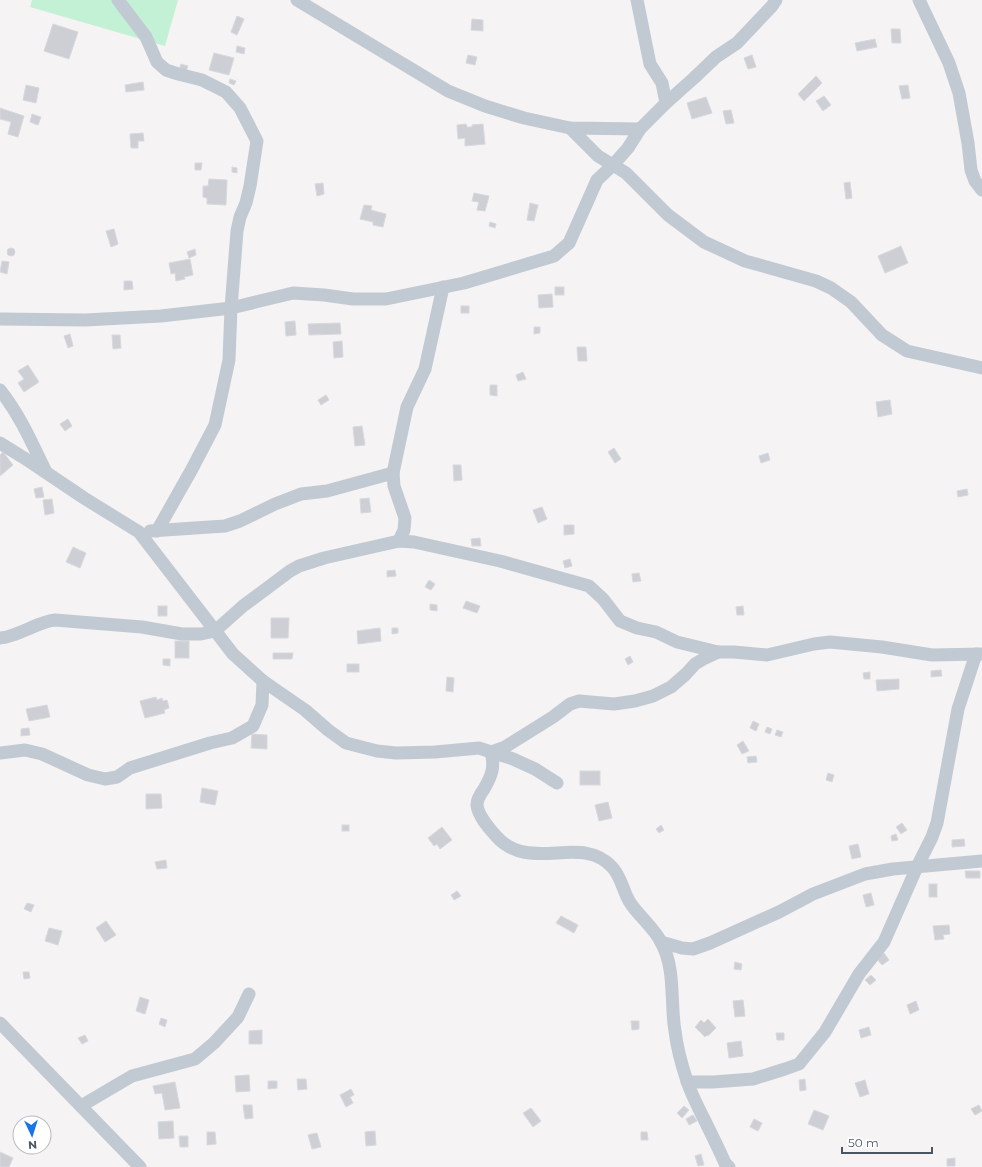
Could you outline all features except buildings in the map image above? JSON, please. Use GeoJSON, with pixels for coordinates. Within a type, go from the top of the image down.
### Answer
{"type":"FeatureCollection","features":[{"type":"Feature","properties":{"kind":"street"},"geometry":{"type":"LineString","coordinates":[[118,0],[146,37],[157,62],[166,70],[202,80],[226,92],[240,108],[257,141],[250,186],[237,231],[231,308],[229,360],[215,425],[157,531]]}},
{"type":"Feature","properties":{"kind":"street"},"geometry":{"type":"LineString","coordinates":[[298,0],[448,90],[486,106],[524,118],[570,128],[640,129]]}},
{"type":"Feature","properties":{"kind":"street"},"geometry":{"type":"LineString","coordinates":[[637,0],[650,64],[662,83],[666,102]]}},
{"type":"Feature","properties":{"kind":"street"},"geometry":{"type":"LineString","coordinates":[[0,319],[85,320],[162,316],[231,308],[293,293],[353,299],[386,299],[464,283],[554,256],[569,243],[597,180],[628,148],[640,129],[666,102],[716,57],[737,44],[776,0]]}},
{"type":"Feature","properties":{"kind":"street"},"geometry":{"type":"LineString","coordinates":[[919,0],[949,62],[963,116],[971,170],[975,181],[982,190]]}},
{"type":"Feature","properties":{"kind":"street"},"geometry":{"type":"LineString","coordinates":[[570,128],[598,156],[626,173],[668,215],[704,242],[745,261],[809,279],[831,288],[852,302],[882,334],[907,351],[982,368]]}},
{"type":"Feature","properties":{"kind":"street"},"geometry":{"type":"LineString","coordinates":[[399,541],[404,530],[405,518],[394,486],[393,473],[407,407],[426,369],[443,287]]}},
{"type":"Feature","properties":{"kind":"street"},"geometry":{"type":"LineString","coordinates":[[0,390],[25,427],[46,472]]}},
{"type":"Feature","properties":{"kind":"street"},"geometry":{"type":"LineString","coordinates":[[0,443],[84,498],[140,532],[233,654],[263,681],[305,710],[346,743],[377,751],[396,753],[434,752],[479,748],[535,769],[556,783]]}},
{"type":"Feature","properties":{"kind":"street"},"geometry":{"type":"LineString","coordinates":[[140,532],[225,526],[240,521],[275,504],[301,494],[327,491],[393,473]]}},
{"type":"Feature","properties":{"kind":"street"},"geometry":{"type":"LineString","coordinates":[[0,638],[6,638],[46,621],[55,620],[142,627],[182,634],[202,634],[215,631],[243,606],[299,566],[324,558],[399,541],[414,542],[500,560],[589,586],[603,599],[620,621],[637,628],[656,632],[677,642],[718,652],[767,655],[814,644],[830,642],[882,647],[923,654],[979,654],[958,709],[937,823],[932,837],[884,942],[859,974],[825,1032],[799,1064],[753,1079],[687,1082]]}},
{"type":"Feature","properties":{"kind":"street"},"geometry":{"type":"LineString","coordinates":[[491,752],[506,747],[553,717],[570,704],[579,701],[614,704],[635,701],[653,696],[671,687],[700,661],[718,652]]}},
{"type":"Feature","properties":{"kind":"street"},"geometry":{"type":"LineString","coordinates":[[0,753],[26,750],[42,754],[88,775],[105,779],[117,777],[130,768],[202,745],[232,738],[253,726],[262,705],[263,681]]}},
{"type":"Feature","properties":{"kind":"street"},"geometry":{"type":"LineString","coordinates":[[491,752],[494,761],[493,768],[477,805],[479,813],[502,844],[531,854],[588,852],[598,855],[608,861],[615,870],[630,903],[661,942],[667,957],[670,972],[674,1031],[687,1082],[725,1163],[729,1167]]}},
{"type":"Feature","properties":{"kind":"street"},"geometry":{"type":"LineString","coordinates":[[661,942],[682,948],[693,949],[710,943],[779,912],[813,894],[865,874],[893,869],[982,861]]}},
{"type":"Feature","properties":{"kind":"street"},"geometry":{"type":"LineString","coordinates":[[81,1106],[132,1076],[195,1059],[214,1043],[238,1017],[249,994]]}},
{"type":"Feature","properties":{"kind":"street"},"geometry":{"type":"LineString","coordinates":[[0,1022],[140,1167]]}},
{"type":"Feature","properties":{"kind":"green space"},"geometry":{"type":"Polygon","coordinates":[[[32,0],[178,0],[165,46],[30,7],[32,0]]]}}]}
